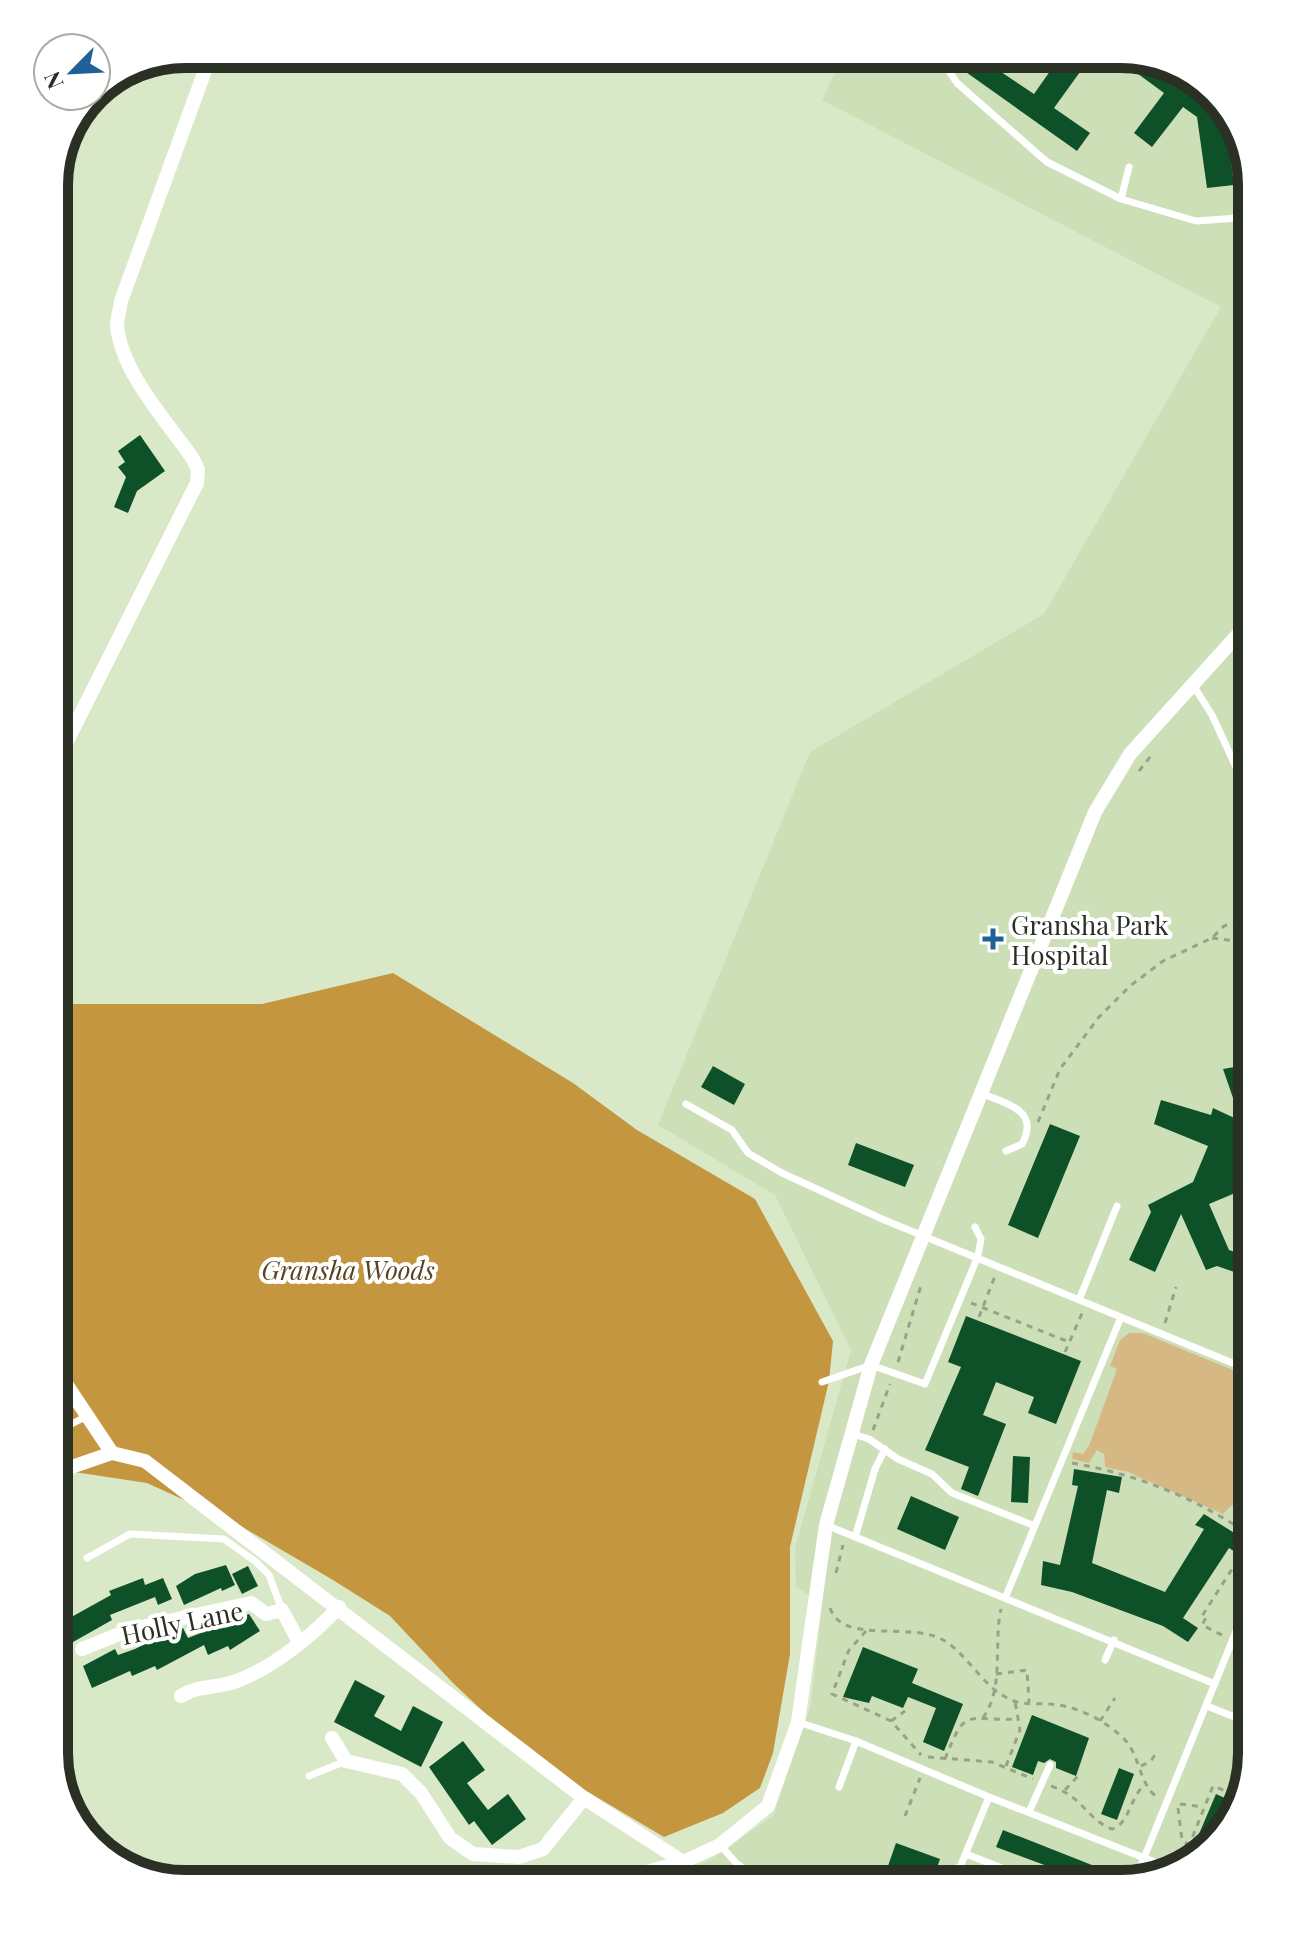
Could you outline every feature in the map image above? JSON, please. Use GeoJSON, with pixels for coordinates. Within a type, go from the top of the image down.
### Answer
{"type":"FeatureCollection","features":[{"type":"Feature","properties":{"kind":"street"},"geometry":{"type":"LineString","coordinates":[[68,739],[197,483],[198,470],[193,459],[141,383],[127,358],[117,326],[121,301],[206,68]]}},
{"type":"Feature","properties":{"kind":"street"},"geometry":{"type":"LineString","coordinates":[[654,1870],[683,1862],[720,1845],[768,1806],[798,1722],[826,1525],[871,1365],[1095,812],[1130,754],[1238,634]]}},
{"type":"Feature","properties":{"kind":"street"},"geometry":{"type":"LineString","coordinates":[[68,1387],[112,1453]]}},
{"type":"Feature","properties":{"kind":"street"},"geometry":{"type":"LineString","coordinates":[[68,1468],[112,1453],[145,1461],[584,1798],[683,1862]]}},
{"type":"Feature","properties":{"kind":"street","name":"Holly Lane"},"geometry":{"type":"LineString","coordinates":[[82,1649],[132,1629],[251,1603],[266,1614],[282,1610],[299,1642]]}},
{"type":"Feature","properties":{"kind":"street"},"geometry":{"type":"LineString","coordinates":[[181,1696],[193,1689],[240,1680],[299,1642],[339,1607]]}},
{"type":"Feature","properties":{"kind":"street"},"geometry":{"type":"LineString","coordinates":[[332,1738],[346,1761],[402,1774],[421,1793],[450,1838],[473,1854],[519,1857],[543,1849],[584,1798]]}},
{"type":"Feature","properties":{"kind":"lane"},"geometry":{"type":"LineString","coordinates":[[947,68],[957,83],[1047,162],[1121,199],[1196,221],[1238,218]]}},
{"type":"Feature","properties":{"kind":"lane"},"geometry":{"type":"LineString","coordinates":[[1121,199],[1129,167]]}},
{"type":"Feature","properties":{"kind":"lane"},"geometry":{"type":"LineString","coordinates":[[1191,684],[1212,715],[1238,772]]}},
{"type":"Feature","properties":{"kind":"lane"},"geometry":{"type":"LineString","coordinates":[[983,1094],[1016,1105],[1027,1118],[1029,1128],[1022,1144],[1006,1151]]}},
{"type":"Feature","properties":{"kind":"lane"},"geometry":{"type":"LineString","coordinates":[[686,1104],[732,1130],[748,1153],[782,1173],[1238,1365]]}},
{"type":"Feature","properties":{"kind":"lane"},"geometry":{"type":"LineString","coordinates":[[1083,1302],[1117,1206]]}},
{"type":"Feature","properties":{"kind":"lane"},"geometry":{"type":"LineString","coordinates":[[822,1382],[871,1365],[925,1384],[978,1256],[981,1239],[975,1227]]}},
{"type":"Feature","properties":{"kind":"lane"},"geometry":{"type":"LineString","coordinates":[[1006,1596],[1121,1317]]}},
{"type":"Feature","properties":{"kind":"lane"},"geometry":{"type":"LineString","coordinates":[[68,1426],[87,1416]]}},
{"type":"Feature","properties":{"kind":"lane"},"geometry":{"type":"LineString","coordinates":[[850,1433],[869,1439],[932,1474],[952,1493],[1035,1526]]}},
{"type":"Feature","properties":{"kind":"lane"},"geometry":{"type":"LineString","coordinates":[[856,1534],[875,1469],[885,1449]]}},
{"type":"Feature","properties":{"kind":"lane"},"geometry":{"type":"LineString","coordinates":[[826,1525],[847,1530],[1215,1684]]}},
{"type":"Feature","properties":{"kind":"lane","name":"Holly Lane"},"geometry":{"type":"LineString","coordinates":[[87,1558],[130,1534],[224,1539],[269,1575],[282,1610]]}},
{"type":"Feature","properties":{"kind":"lane"},"geometry":{"type":"LineString","coordinates":[[1140,1868],[1172,1804],[1238,1629]]}},
{"type":"Feature","properties":{"kind":"lane"},"geometry":{"type":"LineString","coordinates":[[1105,1660],[1114,1640]]}},
{"type":"Feature","properties":{"kind":"lane"},"geometry":{"type":"LineString","coordinates":[[1207,1706],[1238,1718]]}},
{"type":"Feature","properties":{"kind":"lane"},"geometry":{"type":"LineString","coordinates":[[798,1722],[856,1741],[1159,1863]]}},
{"type":"Feature","properties":{"kind":"lane"},"geometry":{"type":"LineString","coordinates":[[839,1787],[856,1741]]}},
{"type":"Feature","properties":{"kind":"lane"},"geometry":{"type":"LineString","coordinates":[[309,1776],[346,1761]]}},
{"type":"Feature","properties":{"kind":"lane"},"geometry":{"type":"LineString","coordinates":[[1029,1812],[1050,1765]]}},
{"type":"Feature","properties":{"kind":"lane"},"geometry":{"type":"LineString","coordinates":[[958,1870],[989,1797]]}},
{"type":"Feature","properties":{"kind":"lane"},"geometry":{"type":"LineString","coordinates":[[720,1845],[747,1870]]}},
{"type":"Feature","properties":{"kind":"lane"},"geometry":{"type":"LineString","coordinates":[[966,1854],[1007,1870]]}},
{"type":"Feature","properties":{"kind":"lane"},"geometry":{"type":"LineString","coordinates":[[956,1870],[959,1867]]}},
{"type":"Feature","properties":{"kind":"path"},"geometry":{"type":"LineString","coordinates":[[1138,772],[1156,749]]}},
{"type":"Feature","properties":{"kind":"path"},"geometry":{"type":"LineString","coordinates":[[1029,1128],[1037,1124],[1060,1069],[1099,1017],[1163,961],[1212,938],[1224,926],[1238,922]]}},
{"type":"Feature","properties":{"kind":"path"},"geometry":{"type":"LineString","coordinates":[[1212,938],[1238,941]]}},
{"type":"Feature","properties":{"kind":"path"},"geometry":{"type":"LineString","coordinates":[[979,1317],[1000,1266]]}},
{"type":"Feature","properties":{"kind":"path"},"geometry":{"type":"LineString","coordinates":[[869,1439],[918,1305],[923,1280]]}},
{"type":"Feature","properties":{"kind":"path"},"geometry":{"type":"LineString","coordinates":[[1162,1334],[1176,1287]]}},
{"type":"Feature","properties":{"kind":"path"},"geometry":{"type":"LineString","coordinates":[[961,1298],[1069,1342]]}},
{"type":"Feature","properties":{"kind":"path"},"geometry":{"type":"LineString","coordinates":[[1065,1352],[1083,1302]]}},
{"type":"Feature","properties":{"kind":"path"},"geometry":{"type":"LineString","coordinates":[[1062,1461],[1125,1472],[1206,1507],[1238,1528]]}},
{"type":"Feature","properties":{"kind":"path"},"geometry":{"type":"LineString","coordinates":[[834,1584],[847,1530]]}},
{"type":"Feature","properties":{"kind":"path"},"geometry":{"type":"LineString","coordinates":[[1233,1639],[1202,1625],[1206,1618],[1202,1616],[1238,1559]]}},
{"type":"Feature","properties":{"kind":"path"},"geometry":{"type":"LineString","coordinates":[[983,1718],[995,1690],[996,1634],[1006,1596]]}},
{"type":"Feature","properties":{"kind":"path"},"geometry":{"type":"LineString","coordinates":[[832,1597],[830,1609],[836,1621],[846,1628],[918,1630],[945,1641],[995,1690],[1015,1701],[1077,1709],[1122,1736],[1136,1753],[1146,1784],[1153,1794],[1181,1812],[1182,1840],[1188,1848]]}},
{"type":"Feature","properties":{"kind":"path"},"geometry":{"type":"LineString","coordinates":[[867,1630],[849,1650],[832,1694],[891,1721],[917,1752],[945,1759],[992,1762],[1065,1790],[1081,1801],[1098,1823],[1112,1829],[1121,1824],[1140,1788],[1146,1784]]}},
{"type":"Feature","properties":{"kind":"path"},"geometry":{"type":"LineString","coordinates":[[996,1674],[1027,1670],[1029,1702]]}},
{"type":"Feature","properties":{"kind":"path"},"geometry":{"type":"LineString","coordinates":[[1100,1721],[1115,1698]]}},
{"type":"Feature","properties":{"kind":"path"},"geometry":{"type":"LineString","coordinates":[[1005,1767],[1020,1730],[1015,1701]]}},
{"type":"Feature","properties":{"kind":"path"},"geometry":{"type":"LineString","coordinates":[[891,1721],[905,1711]]}},
{"type":"Feature","properties":{"kind":"path"},"geometry":{"type":"LineString","coordinates":[[945,1759],[958,1726],[965,1721],[1016,1719]]}},
{"type":"Feature","properties":{"kind":"path"},"geometry":{"type":"LineString","coordinates":[[1141,1766],[1151,1761],[1156,1753]]}},
{"type":"Feature","properties":{"kind":"path"},"geometry":{"type":"LineString","coordinates":[[905,1816],[924,1769]]}},
{"type":"Feature","properties":{"kind":"path"},"geometry":{"type":"LineString","coordinates":[[1065,1790],[1078,1776]]}},
{"type":"Feature","properties":{"kind":"path"},"geometry":{"type":"LineString","coordinates":[[1188,1848],[1213,1786],[1231,1793]]}},
{"type":"Feature","properties":{"kind":"path"},"geometry":{"type":"LineString","coordinates":[[1172,1804],[1204,1808]]}},
{"type":"Feature","properties":{"kind":"shaded area","name":"Gransha Park Hospital"},"geometry":{"type":"Polygon","coordinates":[[[837,68],[1144,70],[1173,80],[1204,102],[1229,140],[1237,170],[1238,1753],[1229,1798],[1204,1836],[1166,1861],[1136,1869],[680,1870],[705,1863],[773,1816],[811,1704],[822,1606],[796,1586],[795,1548],[851,1350],[775,1195],[658,1125],[810,752],[1044,614],[1221,307],[822,100],[837,68]]]}},
{"type":"Feature","properties":{"kind":"shaded area"},"geometry":{"type":"Polygon","coordinates":[[[1129,1333],[1143,1333],[1238,1372],[1238,1508],[1232,1505],[1223,1514],[1128,1472],[1105,1467],[1104,1454],[1097,1450],[1089,1463],[1072,1459],[1073,1452],[1083,1454],[1089,1446],[1117,1369],[1110,1366],[1120,1340],[1129,1333]]]}},
{"type":"Feature","properties":{"kind":"green space","name":"Gransha Woods"},"geometry":{"type":"Polygon","coordinates":[[[393,973],[573,1083],[637,1130],[755,1199],[833,1341],[829,1381],[790,1547],[790,1654],[773,1753],[760,1788],[723,1813],[664,1837],[583,1789],[502,1729],[453,1683],[390,1616],[333,1580],[239,1525],[147,1483],[68,1471],[68,1004],[262,1004],[393,973]]]}},
{"type":"Feature","properties":{"kind":"building"},"geometry":{"type":"Polygon","coordinates":[[[995,68],[1034,94],[1052,68],[1083,68],[1054,108],[1090,133],[1077,151],[963,70],[995,68]]]}},
{"type":"Feature","properties":{"kind":"building"},"geometry":{"type":"Polygon","coordinates":[[[1130,68],[1173,80],[1204,102],[1228,138],[1234,185],[1207,188],[1197,117],[1183,107],[1152,147],[1134,133],[1164,93],[1130,68]]]}},
{"type":"Feature","properties":{"kind":"building"},"geometry":{"type":"Polygon","coordinates":[[[140,435],[165,471],[137,491],[128,513],[114,507],[126,477],[118,467],[125,462],[118,451],[140,435]]]}},
{"type":"Feature","properties":{"kind":"building"},"geometry":{"type":"Polygon","coordinates":[[[713,1066],[745,1084],[734,1105],[701,1087],[713,1066]]]}},
{"type":"Feature","properties":{"kind":"building"},"geometry":{"type":"Polygon","coordinates":[[[1238,1066],[1238,1112],[1223,1069],[1238,1066]]]}},
{"type":"Feature","properties":{"kind":"building"},"geometry":{"type":"Polygon","coordinates":[[[1161,1100],[1211,1115],[1213,1108],[1238,1120],[1238,1192],[1209,1204],[1229,1250],[1238,1253],[1238,1273],[1217,1266],[1206,1270],[1181,1214],[1155,1272],[1129,1260],[1151,1212],[1148,1205],[1193,1182],[1208,1146],[1154,1124],[1161,1100]]]}},
{"type":"Feature","properties":{"kind":"building"},"geometry":{"type":"Polygon","coordinates":[[[1050,1124],[1080,1136],[1038,1238],[1008,1225],[1050,1124]]]}},
{"type":"Feature","properties":{"kind":"building"},"geometry":{"type":"Polygon","coordinates":[[[856,1143],[914,1165],[905,1187],[848,1165],[856,1143]]]}},
{"type":"Feature","properties":{"kind":"building"},"geometry":{"type":"Polygon","coordinates":[[[966,1316],[1081,1361],[1056,1424],[1028,1413],[1034,1397],[996,1382],[983,1415],[1006,1424],[978,1496],[961,1489],[969,1467],[925,1450],[961,1367],[948,1362],[966,1316]]]}},
{"type":"Feature","properties":{"kind":"building"},"geometry":{"type":"Polygon","coordinates":[[[1013,1456],[1030,1457],[1028,1503],[1011,1502],[1013,1456]]]}},
{"type":"Feature","properties":{"kind":"building"},"geometry":{"type":"Polygon","coordinates":[[[1074,1469],[1122,1477],[1119,1493],[1107,1490],[1092,1563],[1165,1592],[1204,1529],[1195,1525],[1204,1514],[1238,1535],[1238,1548],[1235,1552],[1229,1548],[1183,1618],[1198,1628],[1188,1642],[1163,1626],[1072,1592],[1041,1585],[1043,1561],[1060,1565],[1078,1486],[1072,1485],[1074,1469]]]}},
{"type":"Feature","properties":{"kind":"building"},"geometry":{"type":"Polygon","coordinates":[[[911,1496],[959,1517],[945,1550],[897,1529],[911,1496]]]}},
{"type":"Feature","properties":{"kind":"building"},"geometry":{"type":"Polygon","coordinates":[[[226,1565],[235,1585],[184,1605],[176,1586],[195,1574],[226,1565]]]}},
{"type":"Feature","properties":{"kind":"building"},"geometry":{"type":"Polygon","coordinates":[[[248,1566],[258,1586],[242,1594],[232,1574],[248,1566]]]}},
{"type":"Feature","properties":{"kind":"building"},"geometry":{"type":"Polygon","coordinates":[[[143,1578],[145,1585],[163,1578],[172,1599],[158,1605],[155,1597],[110,1615],[112,1620],[68,1645],[68,1619],[111,1595],[109,1591],[143,1578]]]}},
{"type":"Feature","properties":{"kind":"building"},"geometry":{"type":"Polygon","coordinates":[[[249,1614],[260,1631],[230,1650],[228,1646],[208,1655],[204,1645],[157,1670],[155,1666],[132,1676],[130,1671],[92,1688],[83,1666],[115,1649],[118,1655],[172,1630],[183,1628],[188,1638],[249,1614]]]}},
{"type":"Feature","properties":{"kind":"building"},"geometry":{"type":"Polygon","coordinates":[[[863,1647],[918,1669],[912,1683],[963,1704],[944,1751],[923,1742],[936,1708],[908,1697],[903,1708],[872,1696],[869,1703],[843,1697],[863,1647]]]}},
{"type":"Feature","properties":{"kind":"building"},"geometry":{"type":"Polygon","coordinates":[[[355,1680],[385,1696],[374,1716],[401,1731],[413,1706],[443,1722],[421,1767],[334,1722],[355,1680]]]}},
{"type":"Feature","properties":{"kind":"building"},"geometry":{"type":"Polygon","coordinates":[[[1032,1715],[1089,1738],[1076,1776],[1056,1768],[1056,1762],[1050,1759],[1044,1763],[1038,1761],[1033,1775],[1012,1767],[1032,1715]]]}},
{"type":"Feature","properties":{"kind":"building"},"geometry":{"type":"Polygon","coordinates":[[[463,1741],[485,1770],[467,1783],[488,1810],[508,1794],[526,1819],[492,1845],[474,1821],[469,1825],[429,1767],[463,1741]]]}},
{"type":"Feature","properties":{"kind":"building"},"geometry":{"type":"Polygon","coordinates":[[[1119,1768],[1134,1774],[1117,1820],[1101,1814],[1119,1768]]]}},
{"type":"Feature","properties":{"kind":"building"},"geometry":{"type":"Polygon","coordinates":[[[1216,1794],[1228,1800],[1214,1824],[1195,1844],[1216,1794]]]}},
{"type":"Feature","properties":{"kind":"building"},"geometry":{"type":"Polygon","coordinates":[[[1003,1830],[1102,1869],[1058,1870],[996,1847],[1003,1830]]]}},
{"type":"Feature","properties":{"kind":"building"},"geometry":{"type":"Polygon","coordinates":[[[896,1843],[940,1859],[936,1870],[899,1870],[888,1866],[896,1843]]]}},
{"type":"Feature","properties":{"kind":"place","name":"Gransha Park Hospital"},"geometry":{"type":"Point","coordinates":[993,939]}}]}
